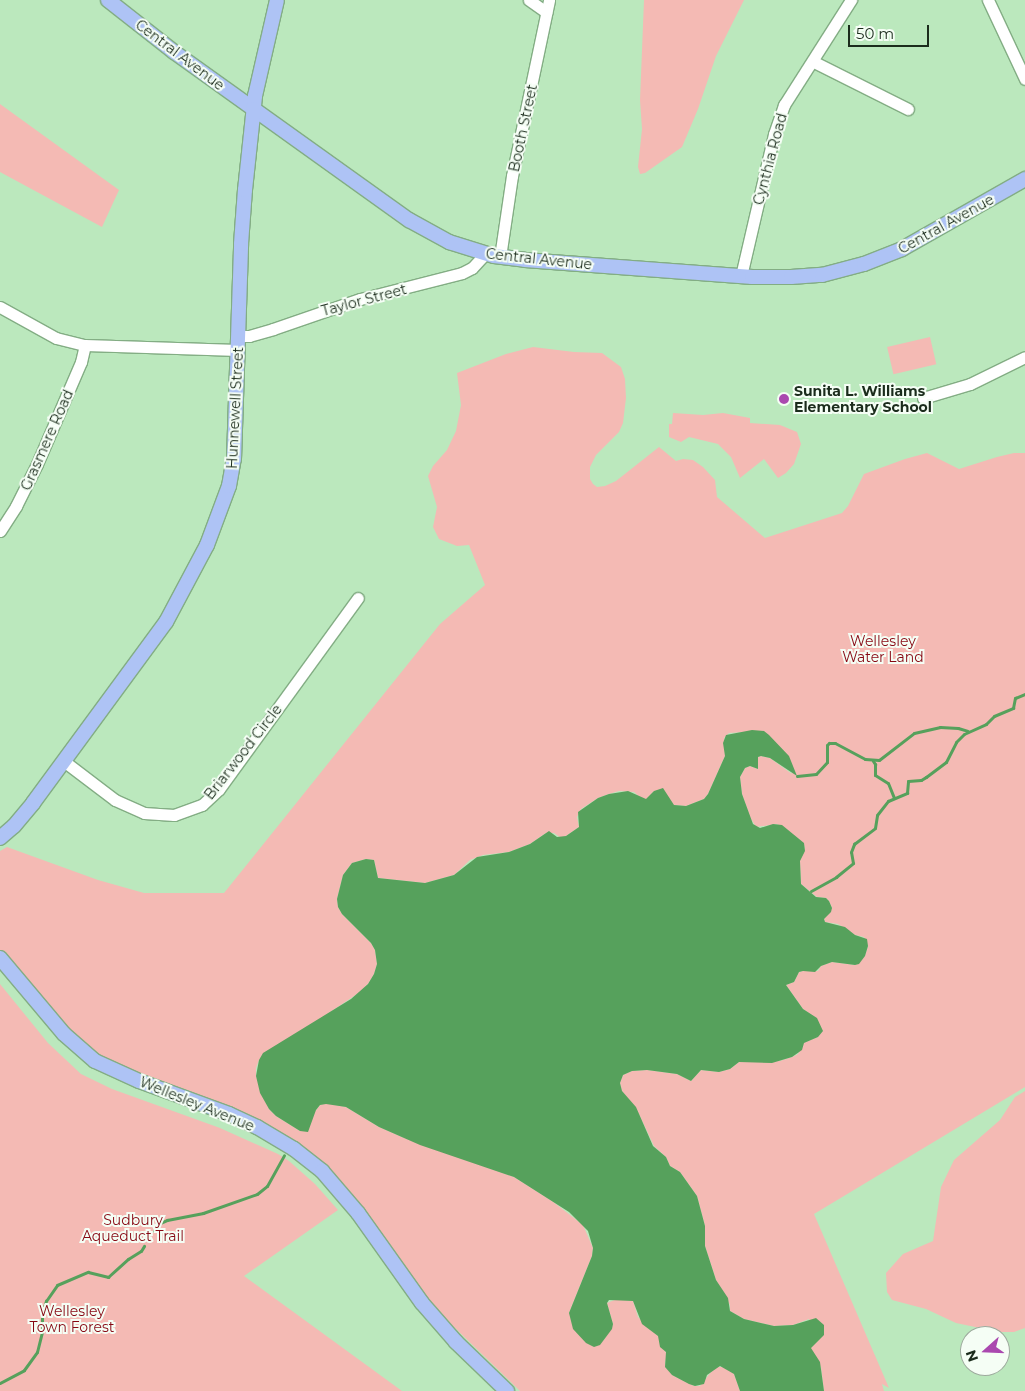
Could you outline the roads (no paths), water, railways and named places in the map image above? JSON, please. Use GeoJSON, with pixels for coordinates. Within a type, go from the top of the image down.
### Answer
{"type":"FeatureCollection","features":[{"type":"Feature","properties":{"kind":"main road","name":"Central Avenue"},"geometry":{"type":"LineString","coordinates":[[108,0],[166,46],[408,220],[448,242],[500,257],[741,276],[808,276],[868,263],[907,247],[1025,179]]}},
{"type":"Feature","properties":{"kind":"main road","name":"Hunnewell Street"},"geometry":{"type":"LineString","coordinates":[[0,838],[19,820],[64,762],[162,629],[207,545],[229,486],[234,458],[242,229],[254,110],[277,0]]}},
{"type":"Feature","properties":{"kind":"main road","name":"Wellesley Avenue"},"geometry":{"type":"LineString","coordinates":[[0,958],[64,1034],[95,1061],[140,1081],[229,1114],[257,1127],[294,1149],[322,1172],[358,1213],[422,1303],[465,1351],[508,1391]]}},
{"type":"Feature","properties":{"kind":"street"},"geometry":{"type":"LineString","coordinates":[[529,0],[548,6]]}},
{"type":"Feature","properties":{"kind":"street","name":"Cynthia Road"},"geometry":{"type":"LineString","coordinates":[[741,276],[774,134],[784,105],[814,62],[830,30],[851,0]]}},
{"type":"Feature","properties":{"kind":"street"},"geometry":{"type":"LineString","coordinates":[[988,0],[1025,79]]}},
{"type":"Feature","properties":{"kind":"street","name":"Booth Street"},"geometry":{"type":"LineString","coordinates":[[500,257],[512,176],[548,6]]}},
{"type":"Feature","properties":{"kind":"street"},"geometry":{"type":"LineString","coordinates":[[814,62],[908,109]]}},
{"type":"Feature","properties":{"kind":"street","name":"Taylor Street"},"geometry":{"type":"LineString","coordinates":[[0,308],[56,338],[86,346],[238,343],[360,299],[463,272],[471,269],[485,254]]}},
{"type":"Feature","properties":{"kind":"street","name":"Grasmere Road"},"geometry":{"type":"LineString","coordinates":[[0,531],[16,506],[37,464],[81,362],[86,346]]}},
{"type":"Feature","properties":{"kind":"street"},"geometry":{"type":"LineString","coordinates":[[923,398],[970,384],[1025,357]]}},
{"type":"Feature","properties":{"kind":"street","name":"Briarwood Circle"},"geometry":{"type":"LineString","coordinates":[[64,762],[125,806],[144,813],[174,815],[202,805],[219,789],[358,598]]}},
{"type":"Feature","properties":{"kind":"waterway"},"geometry":{"type":"LineString","coordinates":[[811,891],[836,877],[853,863],[851,852],[854,844],[875,828],[877,815],[888,801],[907,793],[908,781],[921,780],[926,777],[946,762],[956,742],[964,734],[986,724],[994,716],[1013,708],[1015,698],[1025,694]]}},
{"type":"Feature","properties":{"kind":"waterway"},"geometry":{"type":"LineString","coordinates":[[797,776],[816,774],[827,762],[827,745],[829,743],[835,743],[865,759],[879,760],[914,733],[940,727],[958,728],[968,731]]}},
{"type":"Feature","properties":{"kind":"waterway"},"geometry":{"type":"LineString","coordinates":[[873,761],[875,764],[875,775],[888,783],[894,798]]}},
{"type":"Feature","properties":{"kind":"waterway"},"geometry":{"type":"LineString","coordinates":[[154,1231],[160,1223],[167,1220],[203,1213],[257,1194],[267,1186],[284,1155]]}},
{"type":"Feature","properties":{"kind":"waterway"},"geometry":{"type":"LineString","coordinates":[[0,1383],[24,1370],[37,1352],[42,1332],[42,1313],[46,1301],[57,1285],[88,1272],[108,1277],[128,1259],[141,1251],[144,1246]]}},
{"type":"Feature","properties":{"kind":"place","name":"Sunita L. Williams Elementary School"},"geometry":{"type":"Point","coordinates":[784,399]}},
{"type":"Feature","properties":{"kind":"park label","name":"Wellesley Water Land"},"geometry":{"type":"Point","coordinates":[883,650]}},
{"type":"Feature","properties":{"kind":"park label","name":"Sudbury Aqueduct Trail"},"geometry":{"type":"Point","coordinates":[133,1228]}},
{"type":"Feature","properties":{"kind":"park label","name":"Wellesley Town Forest"},"geometry":{"type":"Point","coordinates":[72,1319]}}]}
